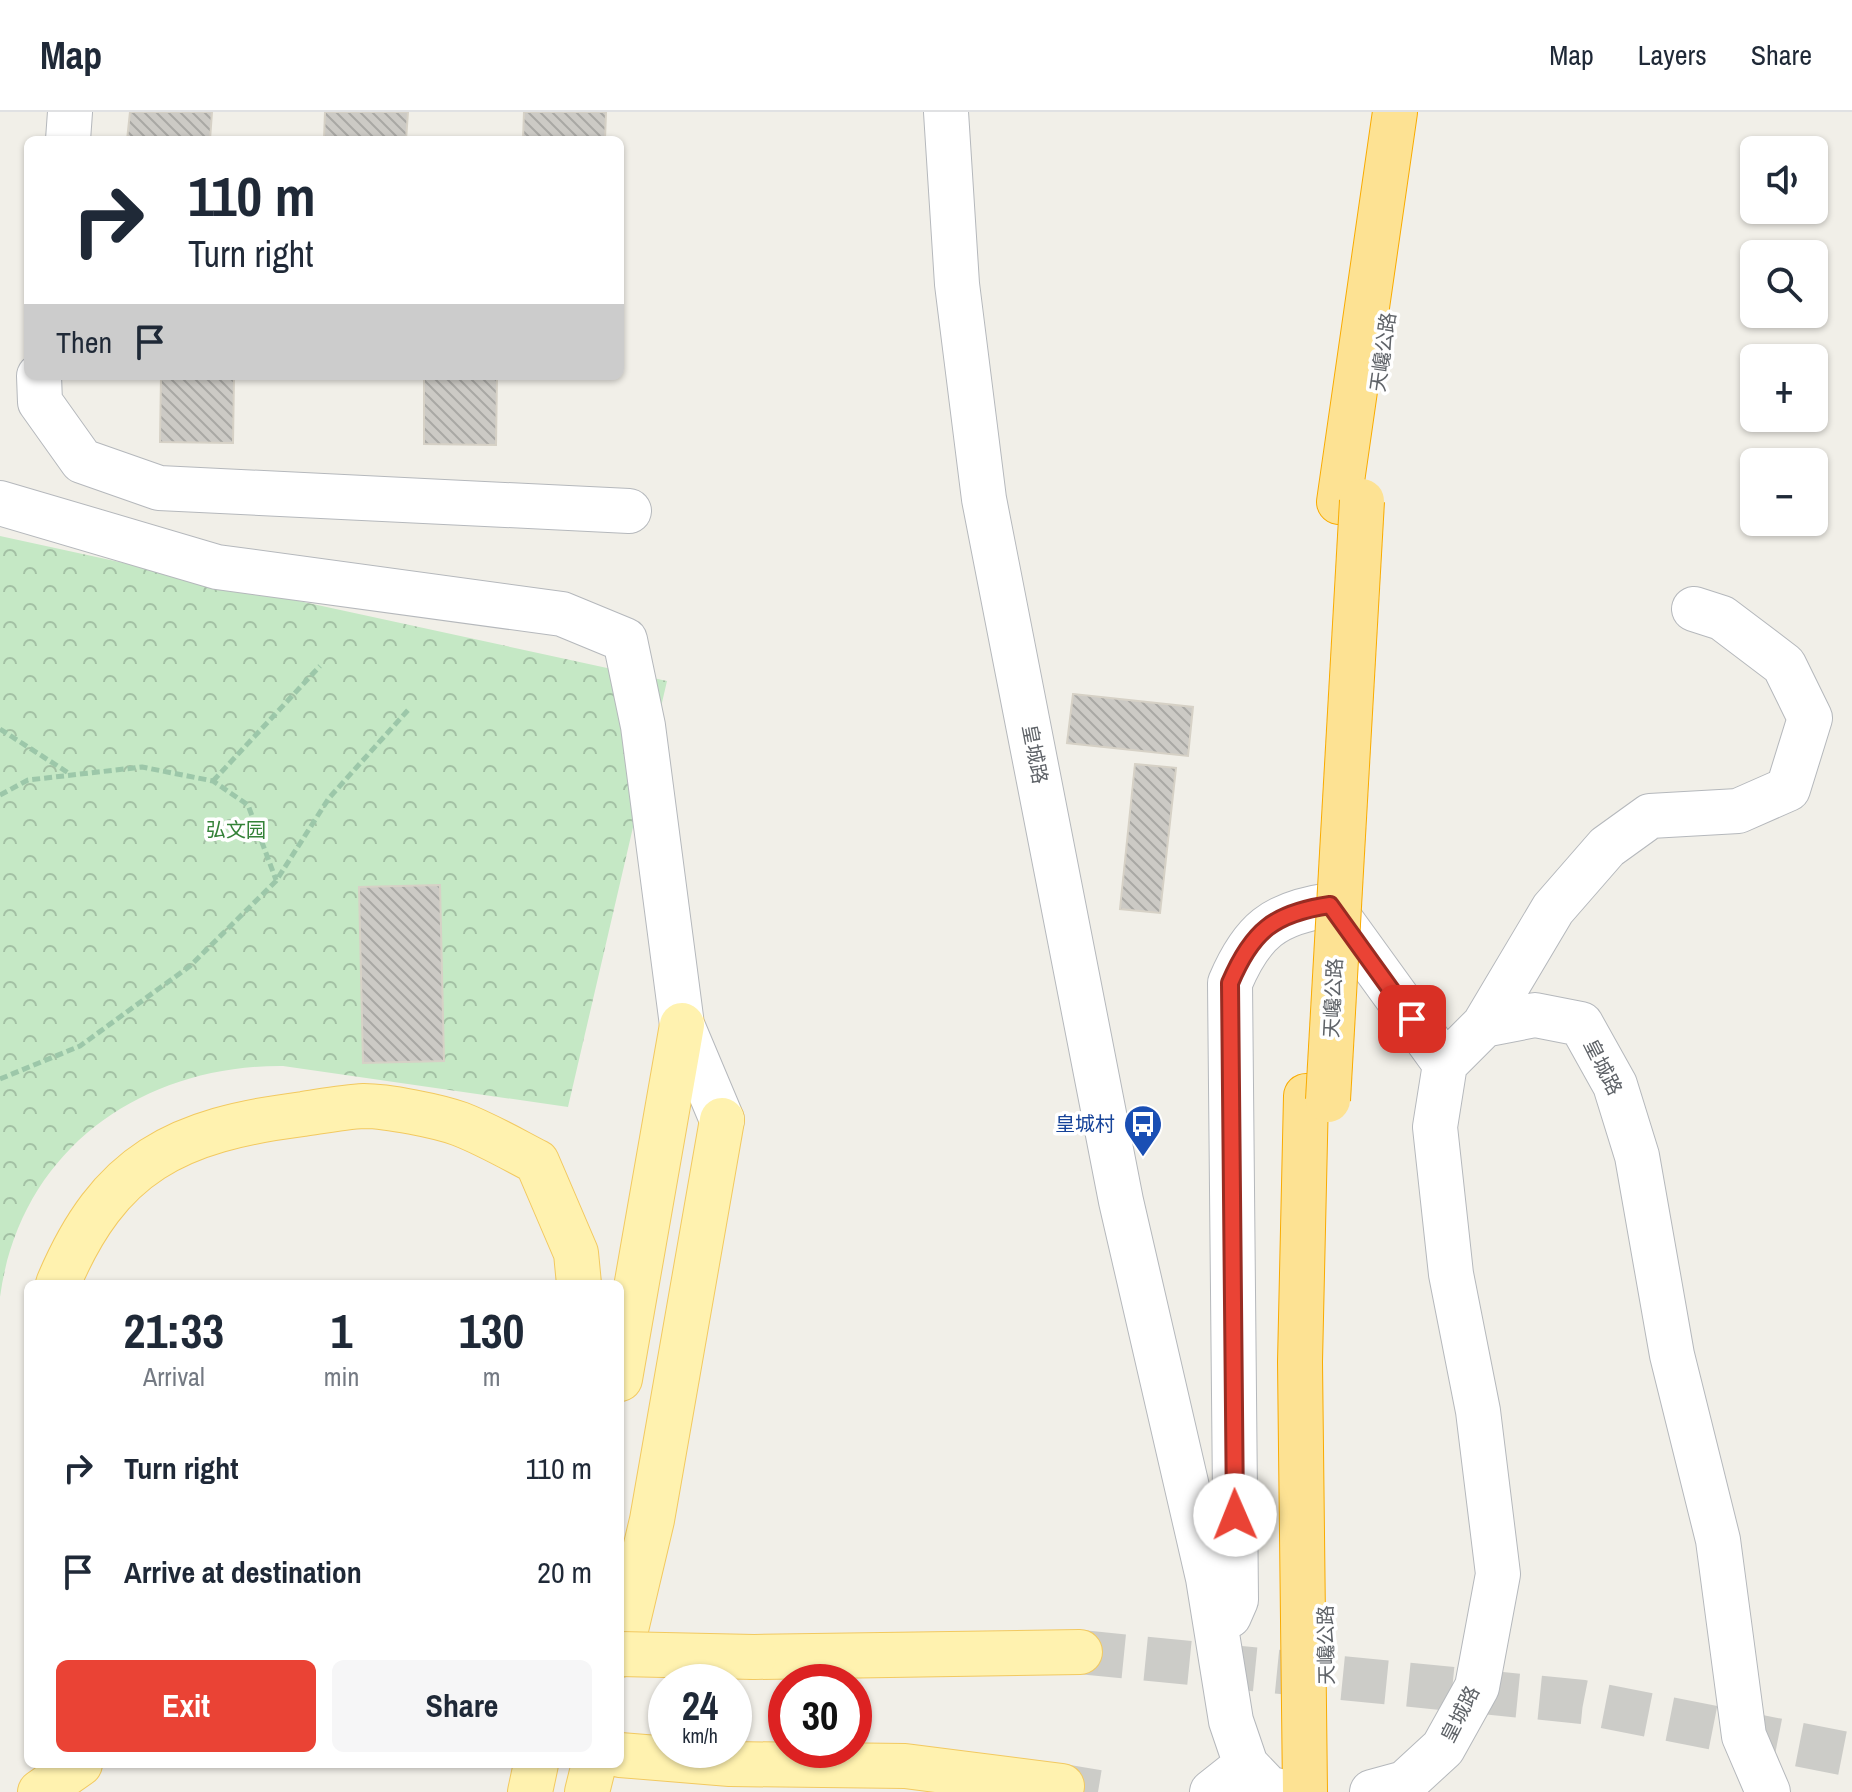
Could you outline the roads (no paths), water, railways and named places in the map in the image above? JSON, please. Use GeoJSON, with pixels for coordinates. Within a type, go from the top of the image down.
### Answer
{"type":"FeatureCollection","features":[{"type":"Feature","properties":{"kind":"highway","name":"天巉公路"},"geometry":{"type":"LineString","coordinates":[[1327,1792],[1316,1712],[1300,1362],[1317,1098],[1318,800],[1395,112]]}},
{"type":"Feature","properties":{"kind":"highway","name":"天巉公路"},"geometry":{"type":"LineString","coordinates":[[1351,502],[1419,112]]}},
{"type":"Feature","properties":{"kind":"highway","name":"天巉公路"},"geometry":{"type":"LineString","coordinates":[[1305,1792],[1316,1712]]}},
{"type":"Feature","properties":{"kind":"main road"},"geometry":{"type":"LineString","coordinates":[[624,1356],[682,1025]]}},
{"type":"Feature","properties":{"kind":"main road"},"geometry":{"type":"LineString","coordinates":[[60,1280],[90,1220],[114,1192],[171,1148],[203,1132],[238,1122],[366,1106],[459,1124],[537,1162],[576,1253],[579,1280]]}},
{"type":"Feature","properties":{"kind":"main road"},"geometry":{"type":"LineString","coordinates":[[624,1620],[636,1517],[722,1120]]}},
{"type":"Feature","properties":{"kind":"main road"},"geometry":{"type":"LineString","coordinates":[[624,1654],[754,1657],[1080,1652]]}},
{"type":"Feature","properties":{"kind":"main road"},"geometry":{"type":"LineString","coordinates":[[624,1755],[730,1764],[905,1766],[1062,1786]]}},
{"type":"Feature","properties":{"kind":"main road"},"geometry":{"type":"LineString","coordinates":[[839,1792],[905,1766]]}},
{"type":"Feature","properties":{"kind":"main road"},"geometry":{"type":"LineString","coordinates":[[40,1792],[74,1768]]}},
{"type":"Feature","properties":{"kind":"main road"},"geometry":{"type":"LineString","coordinates":[[530,1792],[535,1768]]}},
{"type":"Feature","properties":{"kind":"main road"},"geometry":{"type":"LineString","coordinates":[[587,1792],[593,1768]]}},
{"type":"Feature","properties":{"kind":"street"},"geometry":{"type":"LineString","coordinates":[[68,136],[70,112]]}},
{"type":"Feature","properties":{"kind":"street","name":"皇城路"},"geometry":{"type":"LineString","coordinates":[[946,112],[957,284],[984,499],[1121,1201],[1208,1578],[1231,1721],[1246,1765]]}},
{"type":"Feature","properties":{"kind":"street"},"geometry":{"type":"LineString","coordinates":[[39,380],[40,402],[82,461],[159,488],[629,511]]}},
{"type":"Feature","properties":{"kind":"street"},"geometry":{"type":"LineString","coordinates":[[0,503],[217,567],[562,614],[625,640],[643,726],[682,1025],[722,1120]]}},
{"type":"Feature","properties":{"kind":"street"},"geometry":{"type":"LineString","coordinates":[[1219,1640],[1236,1600],[1230,983],[1243,951],[1266,926],[1296,910],[1330,905],[1445,1064],[1484,1025],[1553,909],[1607,847],[1650,816],[1738,811],[1788,789],[1810,718],[1784,665],[1722,618],[1694,609]]}},
{"type":"Feature","properties":{"kind":"street","name":"皇城路"},"geometry":{"type":"LineString","coordinates":[[1484,1025],[1535,1015],[1581,1024],[1615,1085],[1637,1156],[1672,1355],[1718,1540],[1744,1736],[1768,1792]]}},
{"type":"Feature","properties":{"kind":"street","name":"皇城路"},"geometry":{"type":"LineString","coordinates":[[1372,1792],[1405,1783],[1443,1748],[1477,1687],[1498,1574],[1478,1411],[1451,1274],[1435,1127],[1445,1064]]}},
{"type":"Feature","properties":{"kind":"street"},"geometry":{"type":"LineString","coordinates":[[1212,1792],[1246,1765],[1268,1788],[1284,1792]]}},
{"type":"Feature","properties":{"kind":"tunnel"},"geometry":{"type":"LineString","coordinates":[[1080,1652],[1583,1702],[1852,1755]]}},
{"type":"Feature","properties":{"kind":"tunnel"},"geometry":{"type":"LineString","coordinates":[[1062,1786],[1098,1792]]}},
{"type":"Feature","properties":{"kind":"place","name":"皇城村"},"geometry":{"type":"Point","coordinates":[1143,1158]}},
{"type":"Feature","properties":{"kind":"park label","name":"弘文园"},"geometry":{"type":"Point","coordinates":[236,830]}}]}
